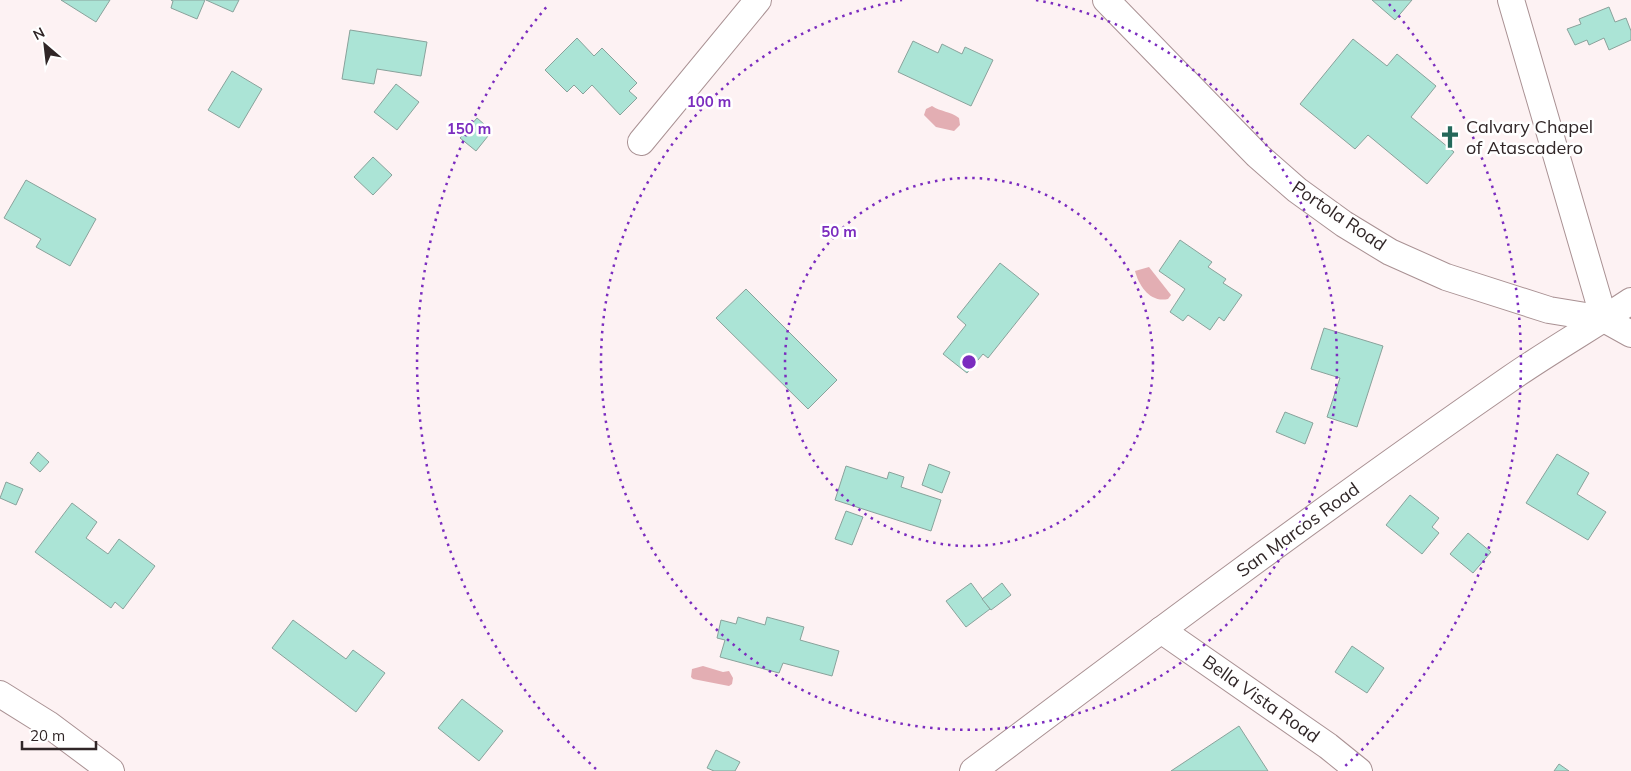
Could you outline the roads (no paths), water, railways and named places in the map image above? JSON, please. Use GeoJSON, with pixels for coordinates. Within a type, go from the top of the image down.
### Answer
{"type":"FeatureCollection","features":[{"type":"Feature","properties":{"kind":"street"},"geometry":{"type":"LineString","coordinates":[[641,142],[758,0]]}},
{"type":"Feature","properties":{"kind":"street","name":"Portola Road"},"geometry":{"type":"LineString","coordinates":[[1106,0],[1256,155],[1297,190],[1344,224],[1390,252],[1446,277],[1549,310],[1604,319],[1631,334]]}},
{"type":"Feature","properties":{"kind":"street"},"geometry":{"type":"LineString","coordinates":[[1511,0],[1604,319]]}},
{"type":"Feature","properties":{"kind":"street","name":"San Marcos Road"},"geometry":{"type":"LineString","coordinates":[[973,771],[1161,630],[1505,382],[1631,301]]}},
{"type":"Feature","properties":{"kind":"street","name":"Bella Vista Road"},"geometry":{"type":"LineString","coordinates":[[1161,630],[1328,746],[1359,771]]}},
{"type":"Feature","properties":{"kind":"street"},"geometry":{"type":"LineString","coordinates":[[0,694],[48,724],[111,771]]}},
{"type":"Feature","properties":{"kind":"place","name":"Calvary Chapel of Atascadero"},"geometry":{"type":"Point","coordinates":[1450,137]}}]}
